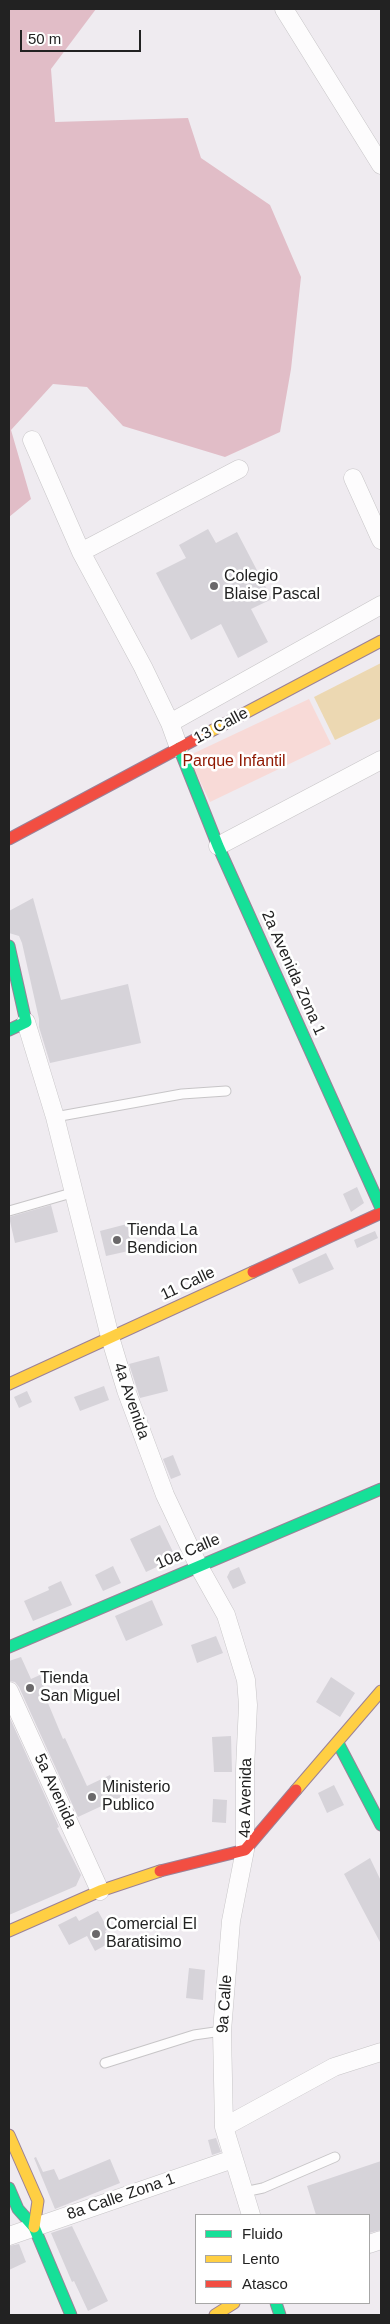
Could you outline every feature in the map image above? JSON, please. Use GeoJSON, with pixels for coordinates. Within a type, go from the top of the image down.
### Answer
{"type":"FeatureCollection","features":[{"type":"Feature","properties":{"kind":"street"},"geometry":{"type":"LineString","coordinates":[[284,9],[381,165]]}},
{"type":"Feature","properties":{"kind":"street"},"geometry":{"type":"LineString","coordinates":[[32,440],[81,552],[170,723],[179,748]]}},
{"type":"Feature","properties":{"kind":"street"},"geometry":{"type":"LineString","coordinates":[[81,552],[239,469]]}},
{"type":"Feature","properties":{"kind":"street"},"geometry":{"type":"LineString","coordinates":[[353,478],[381,540]]}},
{"type":"Feature","properties":{"kind":"street","name":"13 Calle"},"geometry":{"type":"LineString","coordinates":[[170,723],[381,605]]}},
{"type":"Feature","properties":{"kind":"street","name":"13 Calle"},"geometry":{"type":"LineString","coordinates":[[9,839],[381,641]]}},
{"type":"Feature","properties":{"kind":"street","name":"2a Avenida Zona 1"},"geometry":{"type":"LineString","coordinates":[[179,748],[218,846],[381,1208]]}},
{"type":"Feature","properties":{"kind":"street"},"geometry":{"type":"LineString","coordinates":[[218,846],[381,760]]}},
{"type":"Feature","properties":{"kind":"street","name":"4a Avenida"},"geometry":{"type":"LineString","coordinates":[[9,946],[26,1022],[55,1118],[110,1338],[126,1390],[165,1495],[198,1565],[226,1616],[246,1680],[248,1705],[245,1769],[245,1850]]}},
{"type":"Feature","properties":{"kind":"street"},"geometry":{"type":"LineString","coordinates":[[9,1030],[26,1022]]}},
{"type":"Feature","properties":{"kind":"street","name":"11 Calle"},"geometry":{"type":"LineString","coordinates":[[9,1384],[381,1213]]}},
{"type":"Feature","properties":{"kind":"street","name":"10a Calle"},"geometry":{"type":"LineString","coordinates":[[9,1648],[198,1565],[381,1489]]}},
{"type":"Feature","properties":{"kind":"street","name":"5a Avenida"},"geometry":{"type":"LineString","coordinates":[[9,1691],[100,1891]]}},
{"type":"Feature","properties":{"kind":"street","name":"9a Calle"},"geometry":{"type":"LineString","coordinates":[[250,2214],[224,2126],[222,2031],[231,1921],[245,1850],[381,1691]]}},
{"type":"Feature","properties":{"kind":"street"},"geometry":{"type":"LineString","coordinates":[[338,1742],[381,1825]]}},
{"type":"Feature","properties":{"kind":"street"},"geometry":{"type":"LineString","coordinates":[[9,1931],[100,1891],[174,1866],[245,1850]]}},
{"type":"Feature","properties":{"kind":"street"},"geometry":{"type":"LineString","coordinates":[[224,2126],[334,2067],[381,2052]]}},
{"type":"Feature","properties":{"kind":"street"},"geometry":{"type":"LineString","coordinates":[[9,2135],[38,2201],[34,2227]]}},
{"type":"Feature","properties":{"kind":"street","name":"8a Calle Zona 1"},"geometry":{"type":"LineString","coordinates":[[9,2236],[233,2159]]}},
{"type":"Feature","properties":{"kind":"street"},"geometry":{"type":"LineString","coordinates":[[9,2188],[18,2209],[34,2227],[71,2315]]}},
{"type":"Feature","properties":{"kind":"street"},"geometry":{"type":"LineString","coordinates":[[215,2315],[232,2304]]}},
{"type":"Feature","properties":{"kind":"lane"},"geometry":{"type":"LineString","coordinates":[[55,1118],[182,1094],[226,1091]]}},
{"type":"Feature","properties":{"kind":"lane"},"geometry":{"type":"LineString","coordinates":[[9,1211],[75,1192]]}},
{"type":"Feature","properties":{"kind":"lane"},"geometry":{"type":"LineString","coordinates":[[106,2064],[194,2035],[222,2031]]}},
{"type":"Feature","properties":{"kind":"lane"},"geometry":{"type":"LineString","coordinates":[[244,2192],[263,2188],[335,2157]]}},
{"type":"Feature","properties":{"kind":"shaded area"},"geometry":{"type":"Polygon","coordinates":[[[9,9],[96,9],[51,69],[55,122],[188,118],[201,158],[270,205],[301,277],[291,369],[280,432],[225,457],[123,426],[87,387],[53,384],[11,430],[31,499],[9,517],[9,9]]]}},
{"type":"Feature","properties":{"kind":"shaded area"},"geometry":{"type":"Polygon","coordinates":[[[381,663],[381,718],[335,740],[314,697],[381,663]]]}},
{"type":"Feature","properties":{"kind":"green space","name":"Parque Infantil"},"geometry":{"type":"Polygon","coordinates":[[[309,699],[331,744],[210,802],[188,756],[309,699]]]}},
{"type":"Feature","properties":{"kind":"building","name":"Colegio Blaise Pascal"},"geometry":{"type":"Polygon","coordinates":[[[208,529],[216,543],[237,532],[272,599],[251,609],[268,642],[238,658],[221,624],[191,640],[156,573],[186,558],[179,545],[208,529]]]}},
{"type":"Feature","properties":{"kind":"building"},"geometry":{"type":"Polygon","coordinates":[[[33,898],[61,1000],[128,984],[141,1043],[50,1063],[39,1027],[39,1019],[22,943],[19,936],[9,933],[9,911],[33,898]]]}},
{"type":"Feature","properties":{"kind":"building"},"geometry":{"type":"Polygon","coordinates":[[[357,1187],[364,1203],[351,1212],[343,1194],[357,1187]]]}},
{"type":"Feature","properties":{"kind":"building"},"geometry":{"type":"Polygon","coordinates":[[[51,1205],[58,1232],[15,1243],[9,1217],[51,1205]]]}},
{"type":"Feature","properties":{"kind":"building","name":"Tienda La Bendicion"},"geometry":{"type":"Polygon","coordinates":[[[127,1224],[133,1250],[106,1256],[100,1231],[127,1224]]]}},
{"type":"Feature","properties":{"kind":"building"},"geometry":{"type":"Polygon","coordinates":[[[375,1231],[378,1238],[357,1248],[354,1240],[375,1231]]]}},
{"type":"Feature","properties":{"kind":"building"},"geometry":{"type":"Polygon","coordinates":[[[326,1253],[334,1269],[299,1284],[292,1269],[326,1253]]]}},
{"type":"Feature","properties":{"kind":"building"},"geometry":{"type":"Polygon","coordinates":[[[159,1356],[168,1391],[140,1398],[129,1364],[159,1356]]]}},
{"type":"Feature","properties":{"kind":"building"},"geometry":{"type":"Polygon","coordinates":[[[104,1386],[109,1400],[80,1411],[74,1397],[104,1386]]]}},
{"type":"Feature","properties":{"kind":"building"},"geometry":{"type":"Polygon","coordinates":[[[27,1391],[32,1402],[19,1408],[14,1397],[27,1391]]]}},
{"type":"Feature","properties":{"kind":"building"},"geometry":{"type":"Polygon","coordinates":[[[173,1455],[181,1475],[171,1479],[163,1459],[173,1455]]]}},
{"type":"Feature","properties":{"kind":"building"},"geometry":{"type":"Polygon","coordinates":[[[160,1525],[176,1558],[146,1572],[130,1539],[160,1525]]]}},
{"type":"Feature","properties":{"kind":"building"},"geometry":{"type":"Polygon","coordinates":[[[113,1566],[121,1583],[103,1591],[95,1575],[113,1566]]]}},
{"type":"Feature","properties":{"kind":"building"},"geometry":{"type":"Polygon","coordinates":[[[239,1567],[246,1583],[233,1589],[227,1577],[230,1571],[239,1567]]]}},
{"type":"Feature","properties":{"kind":"building"},"geometry":{"type":"Polygon","coordinates":[[[61,1581],[72,1605],[33,1621],[24,1601],[49,1590],[48,1587],[61,1581]]]}},
{"type":"Feature","properties":{"kind":"building"},"geometry":{"type":"Polygon","coordinates":[[[152,1600],[163,1625],[126,1641],[115,1616],[152,1600]]]}},
{"type":"Feature","properties":{"kind":"building"},"geometry":{"type":"Polygon","coordinates":[[[216,1636],[223,1653],[197,1663],[191,1645],[216,1636]]]}},
{"type":"Feature","properties":{"kind":"building"},"geometry":{"type":"Polygon","coordinates":[[[21,1657],[31,1679],[40,1675],[45,1690],[43,1691],[63,1739],[65,1738],[87,1786],[110,1775],[121,1797],[78,1817],[19,1687],[15,1682],[9,1681],[9,1661],[21,1657]]]}},
{"type":"Feature","properties":{"kind":"building"},"geometry":{"type":"Polygon","coordinates":[[[331,1677],[355,1693],[340,1717],[316,1702],[331,1677]]]}},
{"type":"Feature","properties":{"kind":"building"},"geometry":{"type":"Polygon","coordinates":[[[9,1716],[59,1827],[57,1828],[81,1875],[76,1886],[9,1915],[9,1716]]]}},
{"type":"Feature","properties":{"kind":"building"},"geometry":{"type":"Polygon","coordinates":[[[231,1736],[232,1772],[214,1772],[212,1737],[231,1736]]]}},
{"type":"Feature","properties":{"kind":"building"},"geometry":{"type":"Polygon","coordinates":[[[334,1785],[344,1805],[327,1813],[318,1793],[334,1785]]]}},
{"type":"Feature","properties":{"kind":"building"},"geometry":{"type":"Polygon","coordinates":[[[213,1799],[227,1800],[226,1823],[212,1822],[213,1799]]]}},
{"type":"Feature","properties":{"kind":"building"},"geometry":{"type":"Polygon","coordinates":[[[370,1858],[381,1881],[381,1944],[344,1874],[370,1858]]]}},
{"type":"Feature","properties":{"kind":"building"},"geometry":{"type":"Polygon","coordinates":[[[98,1911],[108,1929],[105,1931],[111,1942],[95,1951],[87,1936],[69,1945],[58,1925],[76,1916],[79,1921],[98,1911]]]}},
{"type":"Feature","properties":{"kind":"building"},"geometry":{"type":"Polygon","coordinates":[[[189,1968],[205,1970],[203,2000],[186,1998],[189,1968]]]}},
{"type":"Feature","properties":{"kind":"building"},"geometry":{"type":"Polygon","coordinates":[[[216,2138],[221,2152],[212,2155],[208,2140],[216,2138]]]}},
{"type":"Feature","properties":{"kind":"building"},"geometry":{"type":"Polygon","coordinates":[[[36,2157],[43,2172],[54,2169],[59,2180],[110,2159],[120,2183],[55,2209],[34,2158],[36,2157]]]}},
{"type":"Feature","properties":{"kind":"building"},"geometry":{"type":"Polygon","coordinates":[[[381,2161],[381,2230],[370,2233],[370,2214],[316,2214],[307,2186],[381,2161]]]}},
{"type":"Feature","properties":{"kind":"building"},"geometry":{"type":"Polygon","coordinates":[[[72,2226],[108,2301],[88,2311],[74,2281],[72,2282],[51,2233],[72,2226]]]}},
{"type":"Feature","properties":{"kind":"building"},"geometry":{"type":"Polygon","coordinates":[[[19,2244],[26,2262],[9,2270],[9,2246],[19,2244]]]}},
{"type":"Feature","properties":{"kind":"traffic: fast"},"geometry":{"type":"LineString","coordinates":[[179,748],[218,846],[381,1208]]}},
{"type":"Feature","properties":{"kind":"traffic: fast"},"geometry":{"type":"LineString","coordinates":[[9,946],[26,1022],[9,1030]]}},
{"type":"Feature","properties":{"kind":"traffic: fast"},"geometry":{"type":"LineString","coordinates":[[9,1647],[381,1489]]}},
{"type":"Feature","properties":{"kind":"traffic: fast"},"geometry":{"type":"LineString","coordinates":[[338,1743],[381,1825]]}},
{"type":"Feature","properties":{"kind":"traffic: fast"},"geometry":{"type":"LineString","coordinates":[[9,2188],[18,2209],[34,2227],[71,2315]]}},
{"type":"Feature","properties":{"kind":"traffic: fast"},"geometry":{"type":"LineString","coordinates":[[276,2304],[280,2315]]}},
{"type":"Feature","properties":{"kind":"traffic: slow"},"geometry":{"type":"LineString","coordinates":[[198,738],[381,641]]}},
{"type":"Feature","properties":{"kind":"traffic: slow"},"geometry":{"type":"LineString","coordinates":[[9,1384],[253,1272]]}},
{"type":"Feature","properties":{"kind":"traffic: slow"},"geometry":{"type":"LineString","coordinates":[[296,1790],[381,1691]]}},
{"type":"Feature","properties":{"kind":"traffic: slow"},"geometry":{"type":"LineString","coordinates":[[9,1931],[100,1891],[160,1871]]}},
{"type":"Feature","properties":{"kind":"traffic: slow"},"geometry":{"type":"LineString","coordinates":[[9,2135],[38,2201],[34,2227]]}},
{"type":"Feature","properties":{"kind":"traffic: slow"},"geometry":{"type":"LineString","coordinates":[[215,2315],[232,2304]]}},
{"type":"Feature","properties":{"kind":"traffic: jam"},"geometry":{"type":"LineString","coordinates":[[9,839],[198,738]]}},
{"type":"Feature","properties":{"kind":"traffic: jam"},"geometry":{"type":"LineString","coordinates":[[253,1272],[381,1213]]}},
{"type":"Feature","properties":{"kind":"traffic: jam"},"geometry":{"type":"LineString","coordinates":[[160,1871],[245,1850],[296,1790]]}},
{"type":"Feature","properties":{"kind":"place","name":"Colegio Blaise Pascal"},"geometry":{"type":"Point","coordinates":[214,586]}},
{"type":"Feature","properties":{"kind":"place","name":"Tienda La Bendicion"},"geometry":{"type":"Point","coordinates":[117,1240]}},
{"type":"Feature","properties":{"kind":"place","name":"Tienda San Miguel"},"geometry":{"type":"Point","coordinates":[30,1688]}},
{"type":"Feature","properties":{"kind":"place","name":"Ministerio Publico"},"geometry":{"type":"Point","coordinates":[92,1797]}},
{"type":"Feature","properties":{"kind":"place","name":"Comercial El Baratisimo"},"geometry":{"type":"Point","coordinates":[96,1934]}}]}
